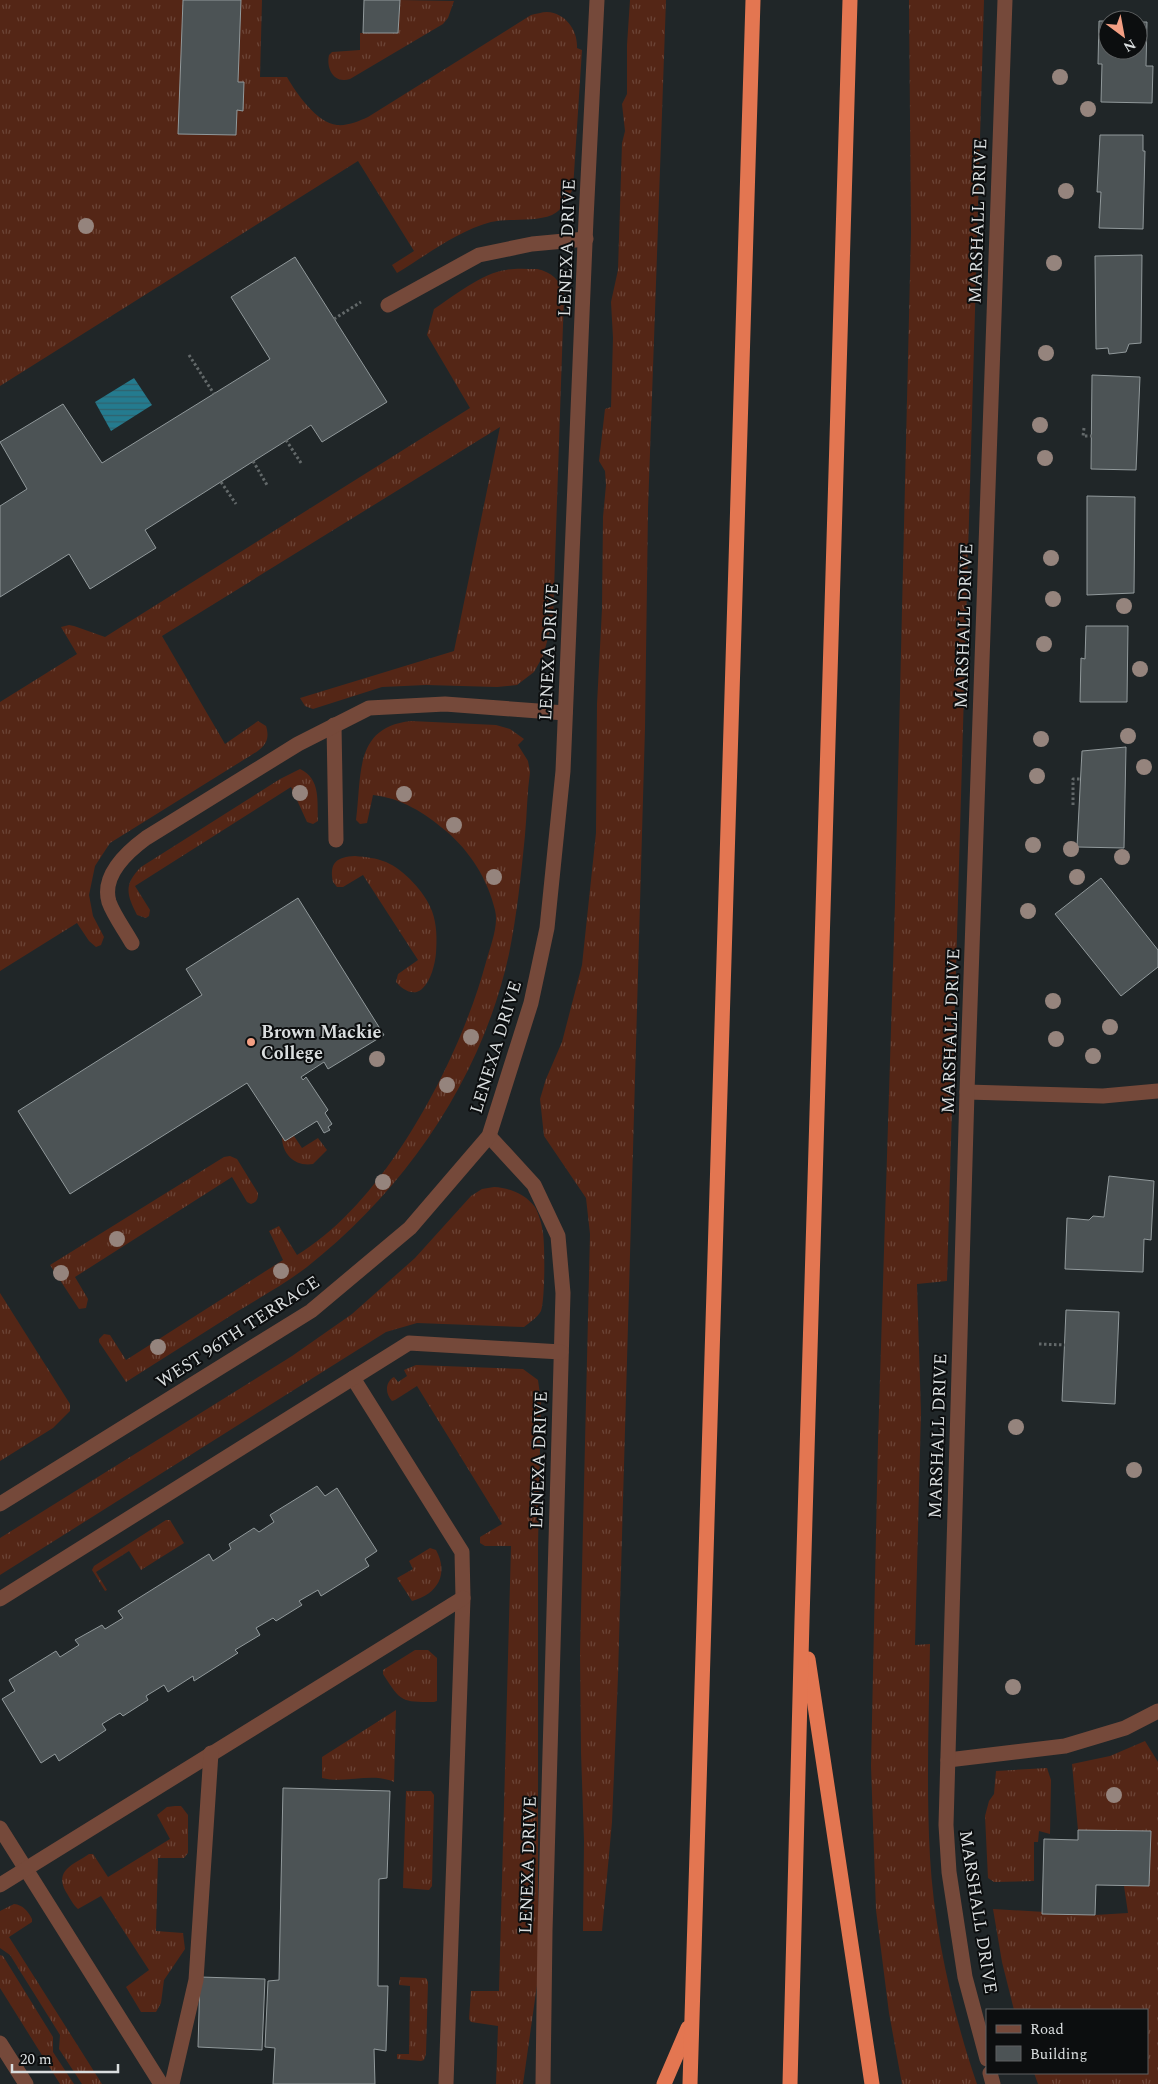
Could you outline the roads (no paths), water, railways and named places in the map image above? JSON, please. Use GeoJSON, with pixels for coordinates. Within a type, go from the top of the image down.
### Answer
{"type":"FeatureCollection","features":[{"type":"Feature","properties":{"kind":"highway"},"geometry":{"type":"LineString","coordinates":[[690,2084],[753,0]]}},
{"type":"Feature","properties":{"kind":"highway"},"geometry":{"type":"LineString","coordinates":[[790,2084],[850,0]]}},
{"type":"Feature","properties":{"kind":"highway"},"geometry":{"type":"LineString","coordinates":[[802,1620],[872,2084]]}},
{"type":"Feature","properties":{"kind":"highway"},"geometry":{"type":"LineString","coordinates":[[664,2084],[692,2020]]}},
{"type":"Feature","properties":{"kind":"street","name":"LENEXA DRIVE"},"geometry":{"type":"LineString","coordinates":[[543,2084],[545,1931],[563,1292],[558,1236],[534,1184],[489,1136],[531,1003],[547,928],[563,771],[598,0]]}},
{"type":"Feature","properties":{"kind":"street","name":"MARSHALL DRIVE"},"geometry":{"type":"LineString","coordinates":[[986,2055],[965,1977],[949,1872],[946,1825],[967,1092],[1005,0]]}},
{"type":"Feature","properties":{"kind":"street"},"geometry":{"type":"LineString","coordinates":[[388,305],[480,255],[532,244],[586,239]]}},
{"type":"Feature","properties":{"kind":"street"},"geometry":{"type":"LineString","coordinates":[[132,943],[109,901],[108,886],[113,871],[128,852],[146,838],[298,744],[369,708],[445,704],[565,713]]}},
{"type":"Feature","properties":{"kind":"street"},"geometry":{"type":"LineString","coordinates":[[334,725],[336,840]]}},
{"type":"Feature","properties":{"kind":"street"},"geometry":{"type":"LineString","coordinates":[[967,1092],[1103,1096],[1158,1091]]}},
{"type":"Feature","properties":{"kind":"street","name":"WEST 96TH TERRACE"},"geometry":{"type":"LineString","coordinates":[[0,1504],[311,1311],[410,1228],[489,1136]]}},
{"type":"Feature","properties":{"kind":"street"},"geometry":{"type":"LineString","coordinates":[[0,1599],[409,1343],[561,1352]]}},
{"type":"Feature","properties":{"kind":"street"},"geometry":{"type":"LineString","coordinates":[[353,1378],[462,1552],[463,1598],[446,2084]]}},
{"type":"Feature","properties":{"kind":"street"},"geometry":{"type":"LineString","coordinates":[[0,1885],[463,1598]]}},
{"type":"Feature","properties":{"kind":"street"},"geometry":{"type":"LineString","coordinates":[[948,1760],[1065,1746],[1125,1728],[1158,1711]]}},
{"type":"Feature","properties":{"kind":"street"},"geometry":{"type":"LineString","coordinates":[[172,2084],[196,1980],[211,1753]]}},
{"type":"Feature","properties":{"kind":"street"},"geometry":{"type":"LineString","coordinates":[[0,1828],[161,2084]]}},
{"type":"Feature","properties":{"kind":"street"},"geometry":{"type":"LineString","coordinates":[[0,2043],[26,2084]]}},
{"type":"Feature","properties":{"kind":"water"},"geometry":{"type":"Polygon","coordinates":[[[134,378],[152,405],[111,431],[95,402],[134,378]]]}},
{"type":"Feature","properties":{"kind":"place","name":"Brown Mackie College"},"geometry":{"type":"Point","coordinates":[251,1042]}}]}
